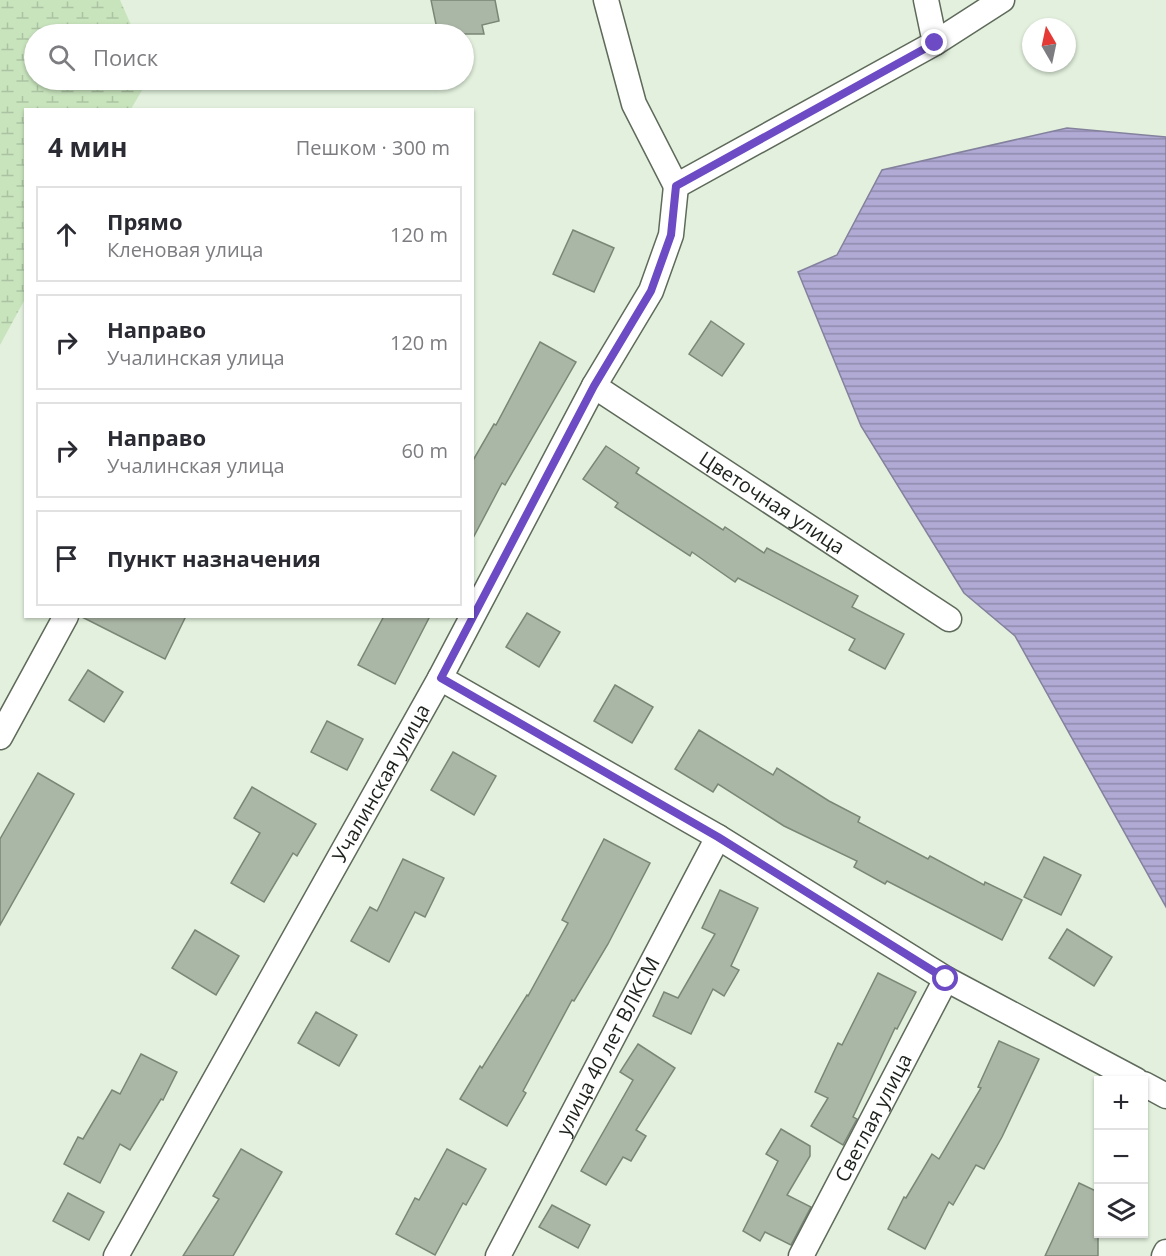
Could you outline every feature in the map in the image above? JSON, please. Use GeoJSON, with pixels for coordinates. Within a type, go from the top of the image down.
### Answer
{"type":"FeatureCollection","features":[{"type":"Feature","properties":{"kind":"street"},"geometry":{"type":"LineString","coordinates":[[606,0],[634,104],[676,186],[935,43],[1002,0]]}},
{"type":"Feature","properties":{"kind":"street"},"geometry":{"type":"LineString","coordinates":[[926,0],[935,43]]}},
{"type":"Feature","properties":{"kind":"street","name":"Учалинская улица"},"geometry":{"type":"LineString","coordinates":[[474,615],[594,386],[651,291],[671,235],[676,186]]}},
{"type":"Feature","properties":{"kind":"street","name":"Цветочная улица"},"geometry":{"type":"LineString","coordinates":[[594,386],[949,619]]}},
{"type":"Feature","properties":{"kind":"street"},"geometry":{"type":"LineString","coordinates":[[0,737],[65,618]]}},
{"type":"Feature","properties":{"kind":"street","name":"Учалинская улица"},"geometry":{"type":"LineString","coordinates":[[116,1256],[441,678],[472,618]]}},
{"type":"Feature","properties":{"kind":"street"},"geometry":{"type":"LineString","coordinates":[[441,678],[718,837],[946,979],[1128,1076]]}},
{"type":"Feature","properties":{"kind":"street","name":"улица 40 лет ВЛКСМ"},"geometry":{"type":"LineString","coordinates":[[498,1256],[718,837]]}},
{"type":"Feature","properties":{"kind":"street","name":"Светлая улица"},"geometry":{"type":"LineString","coordinates":[[801,1256],[946,979]]}},
{"type":"Feature","properties":{"kind":"street"},"geometry":{"type":"LineString","coordinates":[[1148,1087],[1166,1096]]}},
{"type":"Feature","properties":{"kind":"green space"},"geometry":{"type":"Polygon","coordinates":[[[0,0],[120,0],[131,24],[24,24],[24,90],[142,90],[132,108],[24,108],[24,301],[0,345],[0,0]]]}},
{"type":"Feature","properties":{"kind":"shaded area"},"geometry":{"type":"Polygon","coordinates":[[[1067,128],[1166,137],[1166,907],[1015,636],[964,593],[861,426],[798,272],[837,255],[882,170],[1067,128]]]}},
{"type":"Feature","properties":{"kind":"building"},"geometry":{"type":"Polygon","coordinates":[[[431,0],[495,0],[499,21],[482,25],[484,34],[474,34],[474,24],[436,24],[431,0]]]}},
{"type":"Feature","properties":{"kind":"building"},"geometry":{"type":"Polygon","coordinates":[[[573,230],[614,248],[594,292],[553,274],[573,230]]]}},
{"type":"Feature","properties":{"kind":"building"},"geometry":{"type":"Polygon","coordinates":[[[711,321],[744,344],[722,376],[689,354],[711,321]]]}},
{"type":"Feature","properties":{"kind":"building"},"geometry":{"type":"Polygon","coordinates":[[[540,342],[576,362],[505,485],[502,483],[474,536],[474,459],[494,424],[496,425],[540,342]]]}},
{"type":"Feature","properties":{"kind":"building"},"geometry":{"type":"Polygon","coordinates":[[[606,446],[639,468],[636,473],[723,530],[725,527],[764,553],[767,548],[858,596],[852,607],[904,634],[885,669],[849,650],[855,639],[738,578],[735,582],[692,552],[690,556],[615,507],[618,503],[583,479],[606,446]]]}},
{"type":"Feature","properties":{"kind":"building"},"geometry":{"type":"Polygon","coordinates":[[[527,613],[560,632],[539,667],[506,647],[527,613]]]}},
{"type":"Feature","properties":{"kind":"building"},"geometry":{"type":"Polygon","coordinates":[[[84,618],[185,618],[165,659],[84,618]]]}},
{"type":"Feature","properties":{"kind":"building"},"geometry":{"type":"Polygon","coordinates":[[[383,618],[429,618],[395,684],[358,665],[383,618]]]}},
{"type":"Feature","properties":{"kind":"building"},"geometry":{"type":"Polygon","coordinates":[[[88,670],[123,692],[104,722],[69,700],[88,670]]]}},
{"type":"Feature","properties":{"kind":"building"},"geometry":{"type":"Polygon","coordinates":[[[615,685],[653,707],[632,743],[594,721],[615,685]]]}},
{"type":"Feature","properties":{"kind":"building"},"geometry":{"type":"Polygon","coordinates":[[[327,721],[363,739],[347,770],[311,752],[327,721]]]}},
{"type":"Feature","properties":{"kind":"building"},"geometry":{"type":"Polygon","coordinates":[[[699,730],[773,775],[777,768],[829,801],[860,817],[858,822],[928,859],[930,856],[984,885],[985,882],[1022,900],[1002,940],[887,881],[885,884],[854,867],[857,861],[784,826],[718,784],[713,792],[675,769],[699,730]]]}},
{"type":"Feature","properties":{"kind":"building"},"geometry":{"type":"Polygon","coordinates":[[[453,752],[496,776],[474,815],[431,790],[453,752]]]}},
{"type":"Feature","properties":{"kind":"building"},"geometry":{"type":"Polygon","coordinates":[[[38,773],[74,794],[0,925],[0,839],[38,773]]]}},
{"type":"Feature","properties":{"kind":"building"},"geometry":{"type":"Polygon","coordinates":[[[252,787],[316,824],[297,856],[293,853],[264,902],[231,883],[260,833],[234,818],[252,787]]]}},
{"type":"Feature","properties":{"kind":"building"},"geometry":{"type":"Polygon","coordinates":[[[604,839],[650,863],[608,944],[574,1001],[572,1000],[523,1091],[526,1093],[507,1126],[460,1099],[528,996],[568,923],[562,920],[604,839]]]}},
{"type":"Feature","properties":{"kind":"building"},"geometry":{"type":"Polygon","coordinates":[[[1044,857],[1081,875],[1061,915],[1024,897],[1044,857]]]}},
{"type":"Feature","properties":{"kind":"building"},"geometry":{"type":"Polygon","coordinates":[[[403,859],[444,878],[425,917],[415,912],[389,962],[351,941],[370,907],[377,911],[403,859]]]}},
{"type":"Feature","properties":{"kind":"building"},"geometry":{"type":"Polygon","coordinates":[[[720,890],[758,908],[731,966],[739,970],[724,996],[713,989],[691,1034],[653,1016],[664,992],[678,998],[715,934],[702,928],[720,890]]]}},
{"type":"Feature","properties":{"kind":"building"},"geometry":{"type":"Polygon","coordinates":[[[1067,929],[1112,957],[1094,986],[1049,958],[1067,929]]]}},
{"type":"Feature","properties":{"kind":"building"},"geometry":{"type":"Polygon","coordinates":[[[195,930],[239,956],[216,995],[172,968],[195,930]]]}},
{"type":"Feature","properties":{"kind":"building"},"geometry":{"type":"Polygon","coordinates":[[[878,973],[916,992],[897,1029],[895,1028],[853,1117],[857,1119],[843,1145],[811,1126],[828,1098],[815,1092],[838,1043],[842,1045],[878,973]]]}},
{"type":"Feature","properties":{"kind":"building"},"geometry":{"type":"Polygon","coordinates":[[[316,1012],[357,1035],[339,1066],[298,1043],[316,1012]]]}},
{"type":"Feature","properties":{"kind":"building"},"geometry":{"type":"Polygon","coordinates":[[[999,1041],[1039,1059],[984,1169],[976,1165],[953,1205],[949,1202],[925,1249],[888,1229],[904,1197],[906,1198],[932,1154],[939,1159],[981,1088],[978,1087],[999,1041]]]}},
{"type":"Feature","properties":{"kind":"building"},"geometry":{"type":"Polygon","coordinates":[[[638,1044],[675,1068],[636,1130],[646,1136],[631,1161],[623,1157],[606,1185],[581,1171],[633,1080],[620,1072],[638,1044]]]}},
{"type":"Feature","properties":{"kind":"building"},"geometry":{"type":"Polygon","coordinates":[[[141,1054],[177,1072],[163,1100],[161,1099],[130,1150],[120,1144],[100,1183],[64,1164],[78,1137],[83,1139],[112,1090],[120,1094],[141,1054]]]}},
{"type":"Feature","properties":{"kind":"building"},"geometry":{"type":"Polygon","coordinates":[[[781,1129],[810,1146],[810,1156],[787,1195],[811,1207],[791,1245],[765,1232],[760,1241],[743,1231],[778,1161],[766,1154],[781,1129]]]}},
{"type":"Feature","properties":{"kind":"building"},"geometry":{"type":"Polygon","coordinates":[[[241,1149],[282,1172],[233,1256],[183,1256],[219,1199],[213,1196],[241,1149]]]}},
{"type":"Feature","properties":{"kind":"building"},"geometry":{"type":"Polygon","coordinates":[[[447,1149],[486,1169],[466,1205],[463,1203],[435,1255],[396,1234],[415,1198],[419,1200],[447,1149]]]}},
{"type":"Feature","properties":{"kind":"building"},"geometry":{"type":"Polygon","coordinates":[[[1079,1183],[1094,1190],[1094,1238],[1098,1238],[1098,1256],[1045,1256],[1079,1183]]]}},
{"type":"Feature","properties":{"kind":"building"},"geometry":{"type":"Polygon","coordinates":[[[68,1193],[104,1212],[89,1240],[53,1221],[68,1193]]]}},
{"type":"Feature","properties":{"kind":"building"},"geometry":{"type":"Polygon","coordinates":[[[552,1205],[590,1225],[578,1248],[539,1227],[552,1205]]]}},
{"type":"Feature","properties":{"kind":"route"},"geometry":{"type":"LineString","coordinates":[[935,43],[676,186],[671,235],[651,291],[594,386],[441,678],[718,837],[946,979]]}}]}
